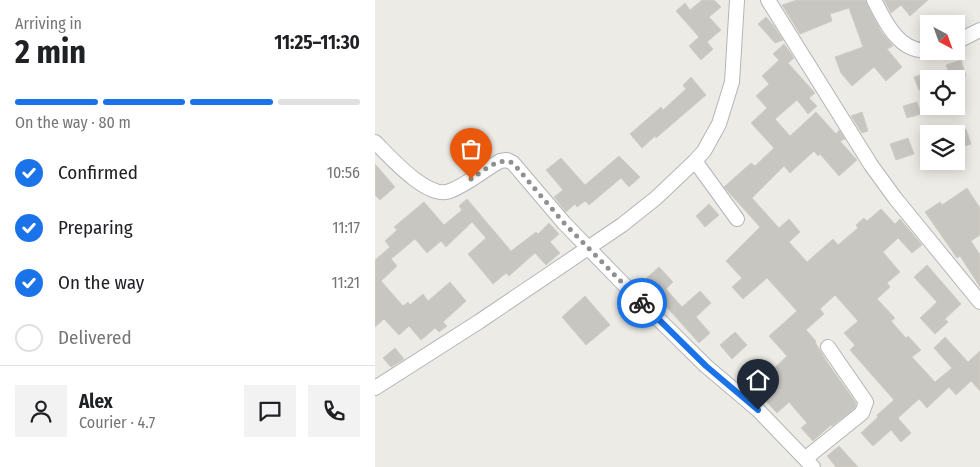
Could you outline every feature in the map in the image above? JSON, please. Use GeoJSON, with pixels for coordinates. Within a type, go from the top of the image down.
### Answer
{"type":"FeatureCollection","features":[{"type":"Feature","properties":{"kind":"street"},"geometry":{"type":"LineString","coordinates":[[375,388],[591,250],[696,163],[719,124],[732,82],[737,0]]}},
{"type":"Feature","properties":{"kind":"street"},"geometry":{"type":"LineString","coordinates":[[768,0],[871,166],[980,302]]}},
{"type":"Feature","properties":{"kind":"street"},"geometry":{"type":"LineString","coordinates":[[874,0],[887,25],[906,45],[920,51]]}},
{"type":"Feature","properties":{"kind":"street"},"geometry":{"type":"LineString","coordinates":[[965,38],[980,30]]}},
{"type":"Feature","properties":{"kind":"street"},"geometry":{"type":"LineString","coordinates":[[375,142],[410,175],[427,188],[440,193],[450,191],[501,161],[511,162],[603,263],[706,366],[758,410],[810,463],[862,413],[866,402],[828,347]]}},
{"type":"Feature","properties":{"kind":"street"},"geometry":{"type":"LineString","coordinates":[[696,163],[710,179],[737,219]]}},
{"type":"Feature","properties":{"kind":"building"},"geometry":{"type":"Polygon","coordinates":[[[702,0],[714,0],[721,7],[709,17],[721,30],[707,42],[713,49],[701,60],[689,46],[699,37],[676,11],[685,3],[690,10],[702,0]]]}},
{"type":"Feature","properties":{"kind":"building"},"geometry":{"type":"Polygon","coordinates":[[[797,0],[865,0],[881,31],[893,46],[887,49],[902,67],[886,81],[874,67],[852,86],[841,73],[835,57],[863,47],[849,8],[830,14],[832,21],[800,34],[782,5],[797,0]]]}},
{"type":"Feature","properties":{"kind":"building"},"geometry":{"type":"Polygon","coordinates":[[[884,0],[928,0],[910,16],[901,5],[891,13],[884,0]]]}},
{"type":"Feature","properties":{"kind":"building"},"geometry":{"type":"Polygon","coordinates":[[[766,17],[783,40],[775,43],[758,24],[766,17]]]}},
{"type":"Feature","properties":{"kind":"building"},"geometry":{"type":"Polygon","coordinates":[[[784,44],[794,58],[788,63],[815,93],[809,98],[817,106],[808,114],[797,100],[775,119],[790,136],[816,112],[836,134],[839,130],[845,139],[840,141],[857,160],[839,176],[820,154],[818,156],[814,151],[790,173],[784,166],[752,198],[779,228],[789,219],[800,232],[789,242],[807,262],[833,239],[838,245],[858,228],[856,225],[864,218],[867,221],[881,209],[895,224],[900,219],[922,245],[912,253],[898,238],[883,252],[900,272],[887,283],[890,287],[877,299],[895,318],[891,321],[906,338],[908,336],[921,350],[912,357],[935,382],[952,368],[934,348],[945,337],[968,362],[980,351],[980,391],[971,381],[956,395],[949,387],[927,408],[919,399],[898,418],[911,433],[901,442],[891,430],[873,446],[861,433],[894,400],[850,350],[855,345],[844,333],[858,321],[835,295],[820,309],[824,314],[806,330],[816,341],[827,362],[856,403],[855,408],[813,441],[801,428],[807,423],[789,402],[777,413],[761,396],[777,381],[769,373],[787,356],[769,336],[797,311],[767,278],[743,299],[732,287],[742,278],[726,261],[760,227],[724,187],[751,163],[755,166],[774,148],[751,123],[767,108],[756,96],[769,84],[762,76],[779,60],[773,54],[784,44]]]}},
{"type":"Feature","properties":{"kind":"building"},"geometry":{"type":"Polygon","coordinates":[[[961,60],[964,70],[948,70],[946,65],[961,60]]]}},
{"type":"Feature","properties":{"kind":"building"},"geometry":{"type":"Polygon","coordinates":[[[920,75],[920,90],[919,90],[914,77],[920,75]]]}},
{"type":"Feature","properties":{"kind":"building"},"geometry":{"type":"Polygon","coordinates":[[[691,77],[706,95],[642,148],[630,134],[661,107],[663,110],[686,89],[683,85],[691,77]]]}},
{"type":"Feature","properties":{"kind":"building"},"geometry":{"type":"Polygon","coordinates":[[[917,102],[920,114],[907,118],[903,106],[917,102]]]}},
{"type":"Feature","properties":{"kind":"building"},"geometry":{"type":"Polygon","coordinates":[[[862,112],[868,131],[862,133],[851,116],[862,112]]]}},
{"type":"Feature","properties":{"kind":"building"},"geometry":{"type":"Polygon","coordinates":[[[965,129],[971,144],[965,146],[965,129]]]}},
{"type":"Feature","properties":{"kind":"building"},"geometry":{"type":"Polygon","coordinates":[[[908,138],[914,154],[896,160],[890,144],[908,138]]]}},
{"type":"Feature","properties":{"kind":"building"},"geometry":{"type":"Polygon","coordinates":[[[619,156],[640,177],[629,187],[621,178],[589,205],[585,201],[577,207],[575,204],[566,212],[554,197],[563,190],[546,170],[561,158],[585,185],[619,156]]]}},
{"type":"Feature","properties":{"kind":"building"},"geometry":{"type":"Polygon","coordinates":[[[375,164],[395,187],[380,200],[375,195],[375,164]]]}},
{"type":"Feature","properties":{"kind":"building"},"geometry":{"type":"Polygon","coordinates":[[[967,188],[980,208],[980,235],[971,241],[980,255],[980,287],[960,256],[957,258],[925,212],[940,202],[942,205],[967,188]]]}},
{"type":"Feature","properties":{"kind":"building"},"geometry":{"type":"Polygon","coordinates":[[[467,199],[511,251],[536,232],[538,234],[549,223],[559,234],[550,242],[560,253],[546,265],[535,253],[509,276],[506,273],[493,284],[468,254],[486,238],[472,222],[446,247],[441,241],[427,253],[415,239],[391,259],[397,266],[381,281],[403,306],[408,302],[410,305],[423,294],[428,301],[450,282],[466,301],[443,322],[447,326],[439,332],[435,328],[421,340],[409,326],[399,335],[384,319],[375,327],[375,260],[390,247],[385,241],[397,230],[394,227],[424,202],[444,225],[462,210],[459,206],[467,199]]]}},
{"type":"Feature","properties":{"kind":"building"},"geometry":{"type":"Polygon","coordinates":[[[709,204],[719,215],[705,227],[696,216],[709,204]]]}},
{"type":"Feature","properties":{"kind":"building"},"geometry":{"type":"Polygon","coordinates":[[[927,265],[961,304],[945,319],[948,322],[935,334],[920,318],[937,302],[914,277],[927,265]]]}},
{"type":"Feature","properties":{"kind":"building"},"geometry":{"type":"Polygon","coordinates":[[[659,267],[673,282],[666,289],[682,307],[700,291],[711,303],[696,317],[710,333],[699,343],[654,293],[651,296],[640,284],[659,267]]]}},
{"type":"Feature","properties":{"kind":"building"},"geometry":{"type":"Polygon","coordinates":[[[585,296],[610,325],[586,345],[562,317],[585,296]]]}},
{"type":"Feature","properties":{"kind":"building"},"geometry":{"type":"Polygon","coordinates":[[[735,332],[747,345],[732,359],[720,345],[735,332]]]}},
{"type":"Feature","properties":{"kind":"building"},"geometry":{"type":"Polygon","coordinates":[[[395,348],[404,359],[391,367],[383,358],[395,348]]]}},
{"type":"Feature","properties":{"kind":"building"},"geometry":{"type":"Polygon","coordinates":[[[839,446],[858,467],[836,467],[827,456],[839,446]]]}},
{"type":"Feature","properties":{"kind":"way so far"},"geometry":{"type":"LineString","coordinates":[[471,179],[503,160],[513,163],[564,223],[642,303]]}},
{"type":"Feature","properties":{"kind":"route"},"geometry":{"type":"LineString","coordinates":[[642,303],[706,366],[758,410]]}}]}
